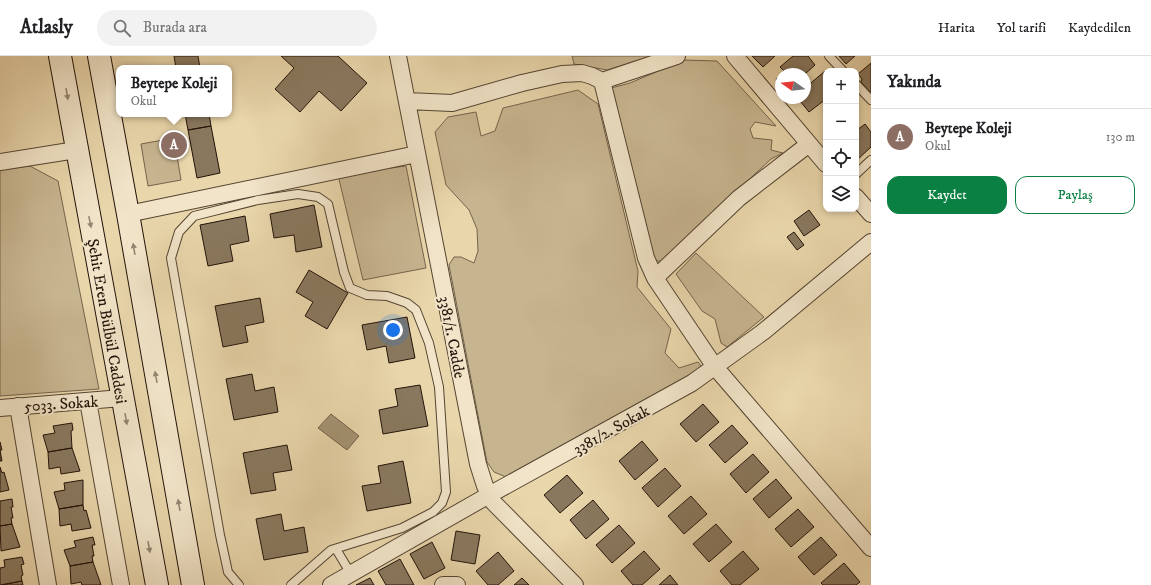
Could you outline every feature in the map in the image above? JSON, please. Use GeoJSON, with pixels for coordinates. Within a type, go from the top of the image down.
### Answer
{"type":"FeatureCollection","features":[{"type":"Feature","properties":{"kind":"main road","name":"Şehit Eren Bülbül Caddesi"},"geometry":{"type":"LineString","coordinates":[[60,56],[156,585]]}},
{"type":"Feature","properties":{"kind":"main road"},"geometry":{"type":"LineString","coordinates":[[99,56],[193,585]]}},
{"type":"Feature","properties":{"kind":"street","name":"3381/1. Cadde"},"geometry":{"type":"LineString","coordinates":[[398,56],[478,464],[489,495],[500,510],[575,585]]}},
{"type":"Feature","properties":{"kind":"street"},"geometry":{"type":"LineString","coordinates":[[407,102],[452,103],[522,83],[562,74],[582,73],[602,81],[677,56]]}},
{"type":"Feature","properties":{"kind":"street"},"geometry":{"type":"LineString","coordinates":[[736,56],[823,160]]}},
{"type":"Feature","properties":{"kind":"street"},"geometry":{"type":"LineString","coordinates":[[602,81],[646,258],[654,278],[715,367],[871,548]]}},
{"type":"Feature","properties":{"kind":"street"},"geometry":{"type":"LineString","coordinates":[[654,278],[739,198],[809,144]]}},
{"type":"Feature","properties":{"kind":"street"},"geometry":{"type":"LineString","coordinates":[[0,162],[76,150]]}},
{"type":"Feature","properties":{"kind":"street"},"geometry":{"type":"LineString","coordinates":[[128,214],[417,154]]}},
{"type":"Feature","properties":{"kind":"street"},"geometry":{"type":"LineString","coordinates":[[859,200],[871,214]]}},
{"type":"Feature","properties":{"kind":"street","name":"3381/2. Sokak"},"geometry":{"type":"LineString","coordinates":[[331,585],[489,495],[655,404],[715,367],[763,332],[871,242]]}},
{"type":"Feature","properties":{"kind":"street","name":"5033. Sokak"},"geometry":{"type":"LineString","coordinates":[[0,408],[122,398]]}},
{"type":"Feature","properties":{"kind":"street"},"geometry":{"type":"LineString","coordinates":[[88,401],[121,585]]}},
{"type":"Feature","properties":{"kind":"street"},"geometry":{"type":"LineString","coordinates":[[18,406],[48,585]]}},
{"type":"Feature","properties":{"kind":"street"},"geometry":{"type":"LineString","coordinates":[[443,585],[457,585]]}},
{"type":"Feature","properties":{"kind":"lane"},"geometry":{"type":"LineString","coordinates":[[829,56],[840,68]]}},
{"type":"Feature","properties":{"kind":"lane"},"geometry":{"type":"LineString","coordinates":[[859,87],[871,100]]}},
{"type":"Feature","properties":{"kind":"lane"},"geometry":{"type":"LineString","coordinates":[[859,171],[871,160]]}},
{"type":"Feature","properties":{"kind":"lane"},"geometry":{"type":"LineString","coordinates":[[239,585],[228,572],[220,535],[171,258],[179,232],[194,216],[265,199],[298,194],[318,197],[328,204],[344,272],[350,288],[367,295],[387,296],[407,303],[416,310],[428,343],[439,387],[446,492],[442,503],[433,512],[402,528],[331,550],[291,585]]}},
{"type":"Feature","properties":{"kind":"lane"},"geometry":{"type":"LineString","coordinates":[[336,549],[352,574]]}},
{"type":"Feature","properties":{"kind":"shaded area"},"geometry":{"type":"Polygon","coordinates":[[[572,56],[652,56],[607,70],[574,64],[572,56]]]}},
{"type":"Feature","properties":{"kind":"shaded area"},"geometry":{"type":"Polygon","coordinates":[[[684,60],[717,61],[776,126],[755,122],[750,129],[753,138],[772,140],[771,150],[783,153],[771,159],[662,261],[655,261],[650,255],[611,88],[630,83],[684,60]]]}},
{"type":"Feature","properties":{"kind":"shaded area"},"geometry":{"type":"Polygon","coordinates":[[[578,90],[598,104],[638,271],[637,287],[671,329],[665,353],[679,368],[698,362],[703,369],[506,477],[494,472],[487,462],[449,265],[454,257],[461,257],[474,263],[478,251],[477,229],[469,210],[446,185],[435,132],[448,117],[476,112],[481,136],[495,131],[503,108],[578,90]]]}},
{"type":"Feature","properties":{"kind":"shaded area"},"geometry":{"type":"Polygon","coordinates":[[[174,138],[181,180],[148,186],[141,144],[174,138]]]}},
{"type":"Feature","properties":{"kind":"shaded area"},"geometry":{"type":"Polygon","coordinates":[[[30,166],[58,181],[99,389],[0,396],[0,170],[30,166]]]}},
{"type":"Feature","properties":{"kind":"shaded area"},"geometry":{"type":"Polygon","coordinates":[[[406,166],[426,268],[363,280],[338,175],[406,166]]]}},
{"type":"Feature","properties":{"kind":"shaded area"},"geometry":{"type":"Polygon","coordinates":[[[696,253],[764,317],[727,347],[721,343],[715,319],[702,311],[676,274],[696,253]]]}},
{"type":"Feature","properties":{"kind":"shaded area"},"geometry":{"type":"Polygon","coordinates":[[[331,414],[359,436],[347,450],[318,428],[331,414]]]}},
{"type":"Feature","properties":{"kind":"building"},"geometry":{"type":"Polygon","coordinates":[[[174,56],[198,56],[200,65],[176,65],[174,56]]]}},
{"type":"Feature","properties":{"kind":"building"},"geometry":{"type":"Polygon","coordinates":[[[281,56],[338,56],[367,83],[341,111],[319,91],[300,112],[275,89],[294,68],[281,56]]]}},
{"type":"Feature","properties":{"kind":"building"},"geometry":{"type":"Polygon","coordinates":[[[752,56],[775,56],[763,67],[752,56]]]}},
{"type":"Feature","properties":{"kind":"building"},"geometry":{"type":"Polygon","coordinates":[[[793,56],[808,56],[815,65],[811,69],[780,67],[793,56]]]}},
{"type":"Feature","properties":{"kind":"building"},"geometry":{"type":"Polygon","coordinates":[[[839,56],[855,56],[846,64],[839,56]]]}},
{"type":"Feature","properties":{"kind":"building"},"geometry":{"type":"Polygon","coordinates":[[[871,63],[870,92],[861,82],[862,79],[859,73],[871,63]]]}},
{"type":"Feature","properties":{"kind":"building"},"geometry":{"type":"Polygon","coordinates":[[[823,73],[823,101],[809,112],[802,104],[811,104],[811,83],[823,73]]]}},
{"type":"Feature","properties":{"kind":"building"},"geometry":{"type":"Polygon","coordinates":[[[186,117],[210,117],[211,126],[188,130],[186,117]]]}},
{"type":"Feature","properties":{"kind":"building"},"geometry":{"type":"Polygon","coordinates":[[[865,124],[871,132],[871,147],[859,158],[859,140],[859,129],[865,124]]]}},
{"type":"Feature","properties":{"kind":"building"},"geometry":{"type":"Polygon","coordinates":[[[211,126],[220,173],[197,178],[188,130],[211,126]]]}},
{"type":"Feature","properties":{"kind":"building"},"geometry":{"type":"Polygon","coordinates":[[[314,205],[322,247],[296,252],[294,235],[274,238],[270,214],[314,205]]]}},
{"type":"Feature","properties":{"kind":"building"},"geometry":{"type":"Polygon","coordinates":[[[809,210],[820,225],[804,236],[794,221],[809,210]]]}},
{"type":"Feature","properties":{"kind":"building"},"geometry":{"type":"Polygon","coordinates":[[[245,216],[249,241],[230,245],[233,261],[208,266],[200,225],[245,216]]]}},
{"type":"Feature","properties":{"kind":"building"},"geometry":{"type":"Polygon","coordinates":[[[794,232],[804,245],[797,250],[787,237],[794,232]]]}},
{"type":"Feature","properties":{"kind":"building"},"geometry":{"type":"Polygon","coordinates":[[[309,270],[348,293],[327,329],[305,316],[313,302],[296,292],[309,270]]]}},
{"type":"Feature","properties":{"kind":"building"},"geometry":{"type":"Polygon","coordinates":[[[260,298],[264,322],[245,326],[248,342],[223,347],[215,306],[260,298]]]}},
{"type":"Feature","properties":{"kind":"building"},"geometry":{"type":"Polygon","coordinates":[[[407,317],[415,358],[389,363],[386,346],[367,350],[362,325],[407,317]]]}},
{"type":"Feature","properties":{"kind":"building"},"geometry":{"type":"Polygon","coordinates":[[[252,374],[255,391],[274,387],[278,412],[234,420],[226,379],[252,374]]]}},
{"type":"Feature","properties":{"kind":"building"},"geometry":{"type":"Polygon","coordinates":[[[420,385],[428,426],[383,434],[379,410],[398,406],[395,389],[420,385]]]}},
{"type":"Feature","properties":{"kind":"building"},"geometry":{"type":"Polygon","coordinates":[[[703,404],[719,422],[696,442],[680,424],[703,404]]]}},
{"type":"Feature","properties":{"kind":"building"},"geometry":{"type":"Polygon","coordinates":[[[72,423],[72,448],[48,452],[43,435],[55,433],[53,426],[72,423]]]}},
{"type":"Feature","properties":{"kind":"building"},"geometry":{"type":"Polygon","coordinates":[[[732,425],[748,443],[725,463],[709,445],[732,425]]]}},
{"type":"Feature","properties":{"kind":"building"},"geometry":{"type":"Polygon","coordinates":[[[642,441],[658,460],[635,480],[619,461],[642,441]]]}},
{"type":"Feature","properties":{"kind":"building"},"geometry":{"type":"Polygon","coordinates":[[[287,445],[292,470],[273,473],[276,490],[251,494],[243,453],[287,445]]]}},
{"type":"Feature","properties":{"kind":"building"},"geometry":{"type":"Polygon","coordinates":[[[72,448],[80,471],[61,474],[60,467],[49,469],[48,452],[72,448]]]}},
{"type":"Feature","properties":{"kind":"building"},"geometry":{"type":"Polygon","coordinates":[[[0,450],[2,461],[0,461],[0,450]]]}},
{"type":"Feature","properties":{"kind":"building"},"geometry":{"type":"Polygon","coordinates":[[[753,454],[769,472],[746,493],[730,474],[753,454]]]}},
{"type":"Feature","properties":{"kind":"building"},"geometry":{"type":"Polygon","coordinates":[[[403,461],[411,503],[367,511],[362,486],[381,483],[378,466],[403,461]]]}},
{"type":"Feature","properties":{"kind":"building"},"geometry":{"type":"Polygon","coordinates":[[[0,467],[2,473],[4,472],[9,490],[0,492],[0,467]]]}},
{"type":"Feature","properties":{"kind":"building"},"geometry":{"type":"Polygon","coordinates":[[[665,468],[681,486],[658,507],[642,488],[665,468]]]}},
{"type":"Feature","properties":{"kind":"building"},"geometry":{"type":"Polygon","coordinates":[[[567,475],[583,493],[560,513],[544,495],[567,475]]]}},
{"type":"Feature","properties":{"kind":"building"},"geometry":{"type":"Polygon","coordinates":[[[776,479],[792,498],[769,518],[753,499],[776,479]]]}},
{"type":"Feature","properties":{"kind":"building"},"geometry":{"type":"Polygon","coordinates":[[[83,480],[83,505],[59,509],[54,492],[65,490],[64,483],[83,480]]]}},
{"type":"Feature","properties":{"kind":"building"},"geometry":{"type":"Polygon","coordinates":[[[691,496],[707,514],[684,534],[668,516],[691,496]]]}},
{"type":"Feature","properties":{"kind":"building"},"geometry":{"type":"Polygon","coordinates":[[[12,499],[12,524],[0,526],[0,501],[12,499]]]}},
{"type":"Feature","properties":{"kind":"building"},"geometry":{"type":"Polygon","coordinates":[[[593,500],[609,519],[586,539],[570,520],[593,500]]]}},
{"type":"Feature","properties":{"kind":"building"},"geometry":{"type":"Polygon","coordinates":[[[83,505],[91,528],[72,531],[71,524],[60,526],[59,509],[83,505]]]}},
{"type":"Feature","properties":{"kind":"building"},"geometry":{"type":"Polygon","coordinates":[[[798,509],[814,527],[791,547],[775,529],[798,509]]]}},
{"type":"Feature","properties":{"kind":"building"},"geometry":{"type":"Polygon","coordinates":[[[281,514],[284,531],[304,527],[308,552],[264,560],[256,519],[281,514]]]}},
{"type":"Feature","properties":{"kind":"building"},"geometry":{"type":"Polygon","coordinates":[[[12,524],[20,547],[1,551],[0,526],[12,524]]]}},
{"type":"Feature","properties":{"kind":"building"},"geometry":{"type":"Polygon","coordinates":[[[716,524],[732,542],[709,562],[693,544],[716,524]]]}},
{"type":"Feature","properties":{"kind":"building"},"geometry":{"type":"Polygon","coordinates":[[[619,525],[635,543],[612,563],[596,545],[619,525]]]}},
{"type":"Feature","properties":{"kind":"building"},"geometry":{"type":"Polygon","coordinates":[[[456,531],[480,535],[475,564],[451,560],[456,531]]]}},
{"type":"Feature","properties":{"kind":"building"},"geometry":{"type":"Polygon","coordinates":[[[93,537],[95,545],[92,545],[94,556],[92,556],[93,562],[70,566],[64,550],[76,547],[74,541],[93,537]]]}},
{"type":"Feature","properties":{"kind":"building"},"geometry":{"type":"Polygon","coordinates":[[[821,537],[837,555],[814,575],[798,557],[821,537]]]}},
{"type":"Feature","properties":{"kind":"building"},"geometry":{"type":"Polygon","coordinates":[[[432,542],[445,568],[424,579],[410,554],[432,542]]]}},
{"type":"Feature","properties":{"kind":"building"},"geometry":{"type":"Polygon","coordinates":[[[644,551],[660,569],[642,585],[633,585],[621,571],[644,551]]]}},
{"type":"Feature","properties":{"kind":"building"},"geometry":{"type":"Polygon","coordinates":[[[743,551],[759,569],[740,585],[732,585],[720,571],[743,551]]]}},
{"type":"Feature","properties":{"kind":"building"},"geometry":{"type":"Polygon","coordinates":[[[498,552],[514,571],[498,585],[488,585],[476,571],[498,552]]]}},
{"type":"Feature","properties":{"kind":"building"},"geometry":{"type":"Polygon","coordinates":[[[22,557],[24,564],[21,565],[23,575],[21,576],[22,581],[0,585],[0,568],[5,567],[4,560],[22,557]]]}},
{"type":"Feature","properties":{"kind":"building"},"geometry":{"type":"Polygon","coordinates":[[[400,559],[414,585],[386,585],[378,571],[400,559]]]}},
{"type":"Feature","properties":{"kind":"building"},"geometry":{"type":"Polygon","coordinates":[[[93,562],[101,585],[82,585],[81,582],[71,584],[70,566],[93,562]]]}},
{"type":"Feature","properties":{"kind":"building"},"geometry":{"type":"Polygon","coordinates":[[[844,563],[860,582],[856,585],[823,585],[821,583],[844,563]]]}},
{"type":"Feature","properties":{"kind":"building"},"geometry":{"type":"Polygon","coordinates":[[[670,575],[678,585],[659,585],[670,575]]]}},
{"type":"Feature","properties":{"kind":"building"},"geometry":{"type":"Polygon","coordinates":[[[370,578],[374,585],[356,585],[370,578]]]}},
{"type":"Feature","properties":{"kind":"building"},"geometry":{"type":"Polygon","coordinates":[[[522,578],[529,585],[514,585],[522,578]]]}},
{"type":"Feature","properties":{"kind":"building"},"geometry":{"type":"Polygon","coordinates":[[[22,581],[23,585],[2,585],[22,581]]]}},
{"type":"Feature","properties":{"kind":"place","name":"Beytepe Koleji"},"geometry":{"type":"Point","coordinates":[174,145]}}]}
